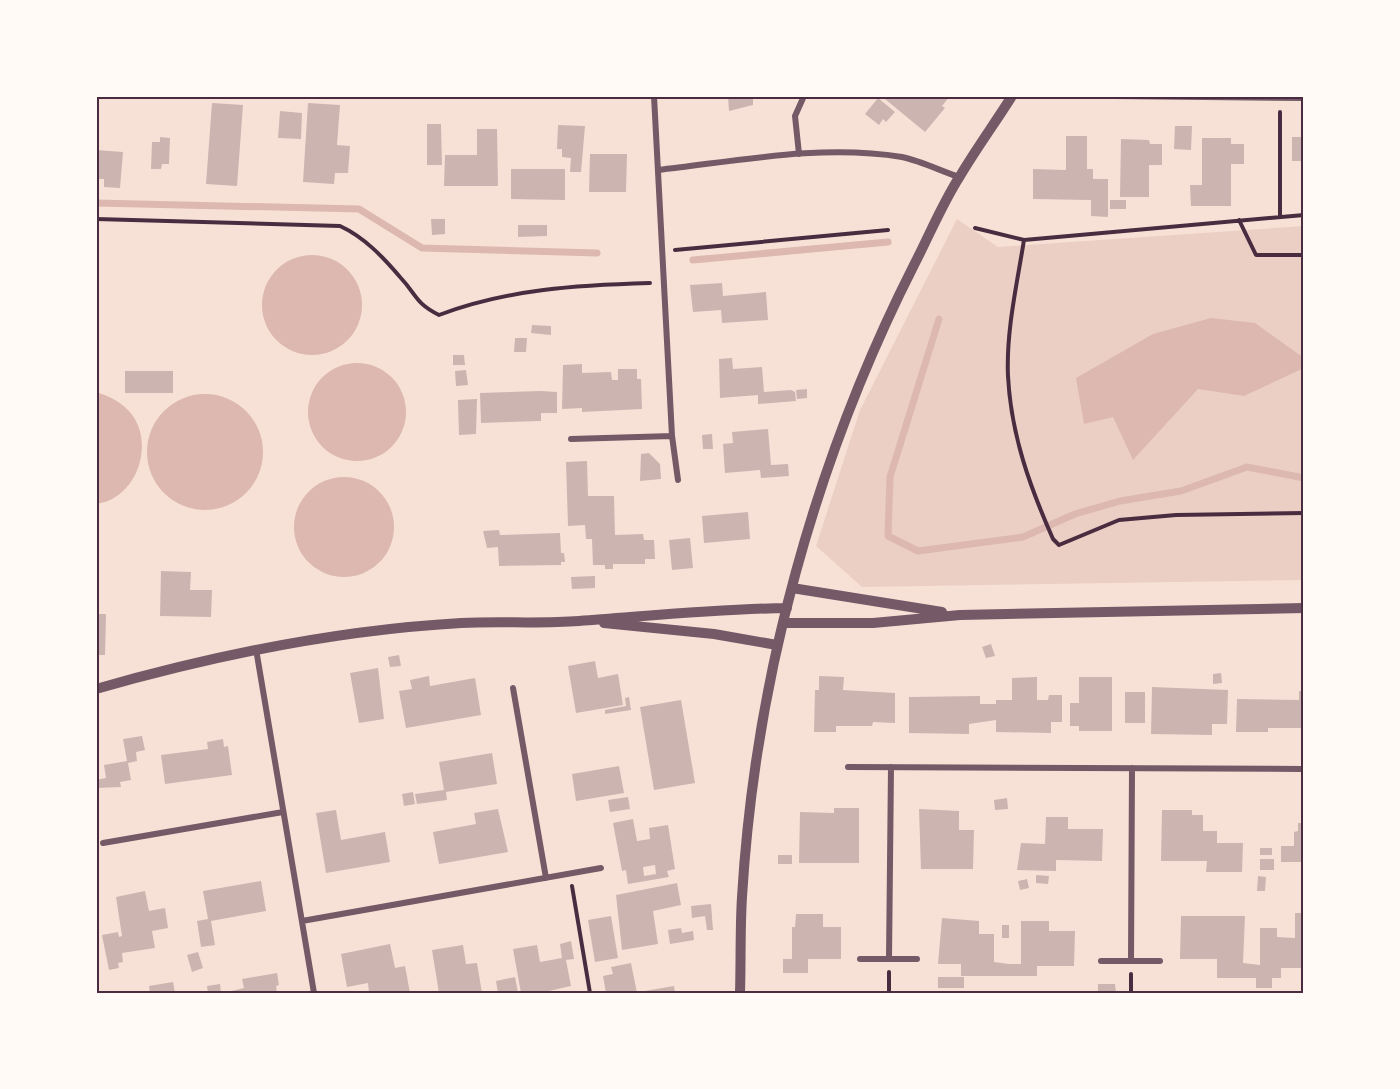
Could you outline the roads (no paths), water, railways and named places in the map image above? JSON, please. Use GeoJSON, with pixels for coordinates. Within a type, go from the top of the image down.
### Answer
{"type":"FeatureCollection","features":[{"type":"Feature","properties":{"kind":"street"},"geometry":{"type":"LineString","coordinates":[[654,96],[672,436],[678,480]]}},
{"type":"Feature","properties":{"kind":"street"},"geometry":{"type":"LineString","coordinates":[[799,154],[795,116],[804,96]]}},
{"type":"Feature","properties":{"kind":"street"},"geometry":{"type":"LineString","coordinates":[[740,993],[743,886],[754,783],[777,645],[821,488],[851,405],[895,302],[959,177],[1012,96]]}},
{"type":"Feature","properties":{"kind":"street"},"geometry":{"type":"LineString","coordinates":[[1114,96],[1304,98]]}},
{"type":"Feature","properties":{"kind":"street"},"geometry":{"type":"LineString","coordinates":[[658,170],[799,154],[848,152],[904,158],[959,177]]}},
{"type":"Feature","properties":{"kind":"street"},"geometry":{"type":"LineString","coordinates":[[571,439],[672,436]]}},
{"type":"Feature","properties":{"kind":"street"},"geometry":{"type":"LineString","coordinates":[[792,588],[960,615]]}},
{"type":"Feature","properties":{"kind":"street"},"geometry":{"type":"LineString","coordinates":[[96,689],[256,649],[359,634],[460,624],[577,621],[711,609],[787,608]]}},
{"type":"Feature","properties":{"kind":"street"},"geometry":{"type":"LineString","coordinates":[[783,623],[873,623],[960,615],[1304,608]]}},
{"type":"Feature","properties":{"kind":"street"},"geometry":{"type":"LineString","coordinates":[[577,621],[714,634],[777,645]]}},
{"type":"Feature","properties":{"kind":"street"},"geometry":{"type":"LineString","coordinates":[[256,649],[314,993]]}},
{"type":"Feature","properties":{"kind":"street"},"geometry":{"type":"LineString","coordinates":[[513,687],[546,878]]}},
{"type":"Feature","properties":{"kind":"street"},"geometry":{"type":"LineString","coordinates":[[848,767],[1304,769]]}},
{"type":"Feature","properties":{"kind":"street"},"geometry":{"type":"LineString","coordinates":[[889,959],[891,767]]}},
{"type":"Feature","properties":{"kind":"street"},"geometry":{"type":"LineString","coordinates":[[1131,961],[1132,768]]}},
{"type":"Feature","properties":{"kind":"street"},"geometry":{"type":"LineString","coordinates":[[103,843],[283,812]]}},
{"type":"Feature","properties":{"kind":"street"},"geometry":{"type":"LineString","coordinates":[[302,921],[601,868]]}},
{"type":"Feature","properties":{"kind":"street"},"geometry":{"type":"LineString","coordinates":[[860,959],[917,959]]}},
{"type":"Feature","properties":{"kind":"street"},"geometry":{"type":"LineString","coordinates":[[1101,961],[1160,961]]}},
{"type":"Feature","properties":{"kind":"waterway"},"geometry":{"type":"LineString","coordinates":[[96,203],[359,209],[422,248],[597,253]]}},
{"type":"Feature","properties":{"kind":"waterway"},"geometry":{"type":"LineString","coordinates":[[693,260],[888,242]]}},
{"type":"Feature","properties":{"kind":"waterway"},"geometry":{"type":"LineString","coordinates":[[939,319],[890,477],[888,536],[918,551],[1023,537],[1075,514],[1120,501],[1181,491],[1247,467],[1304,478]]}}]}
